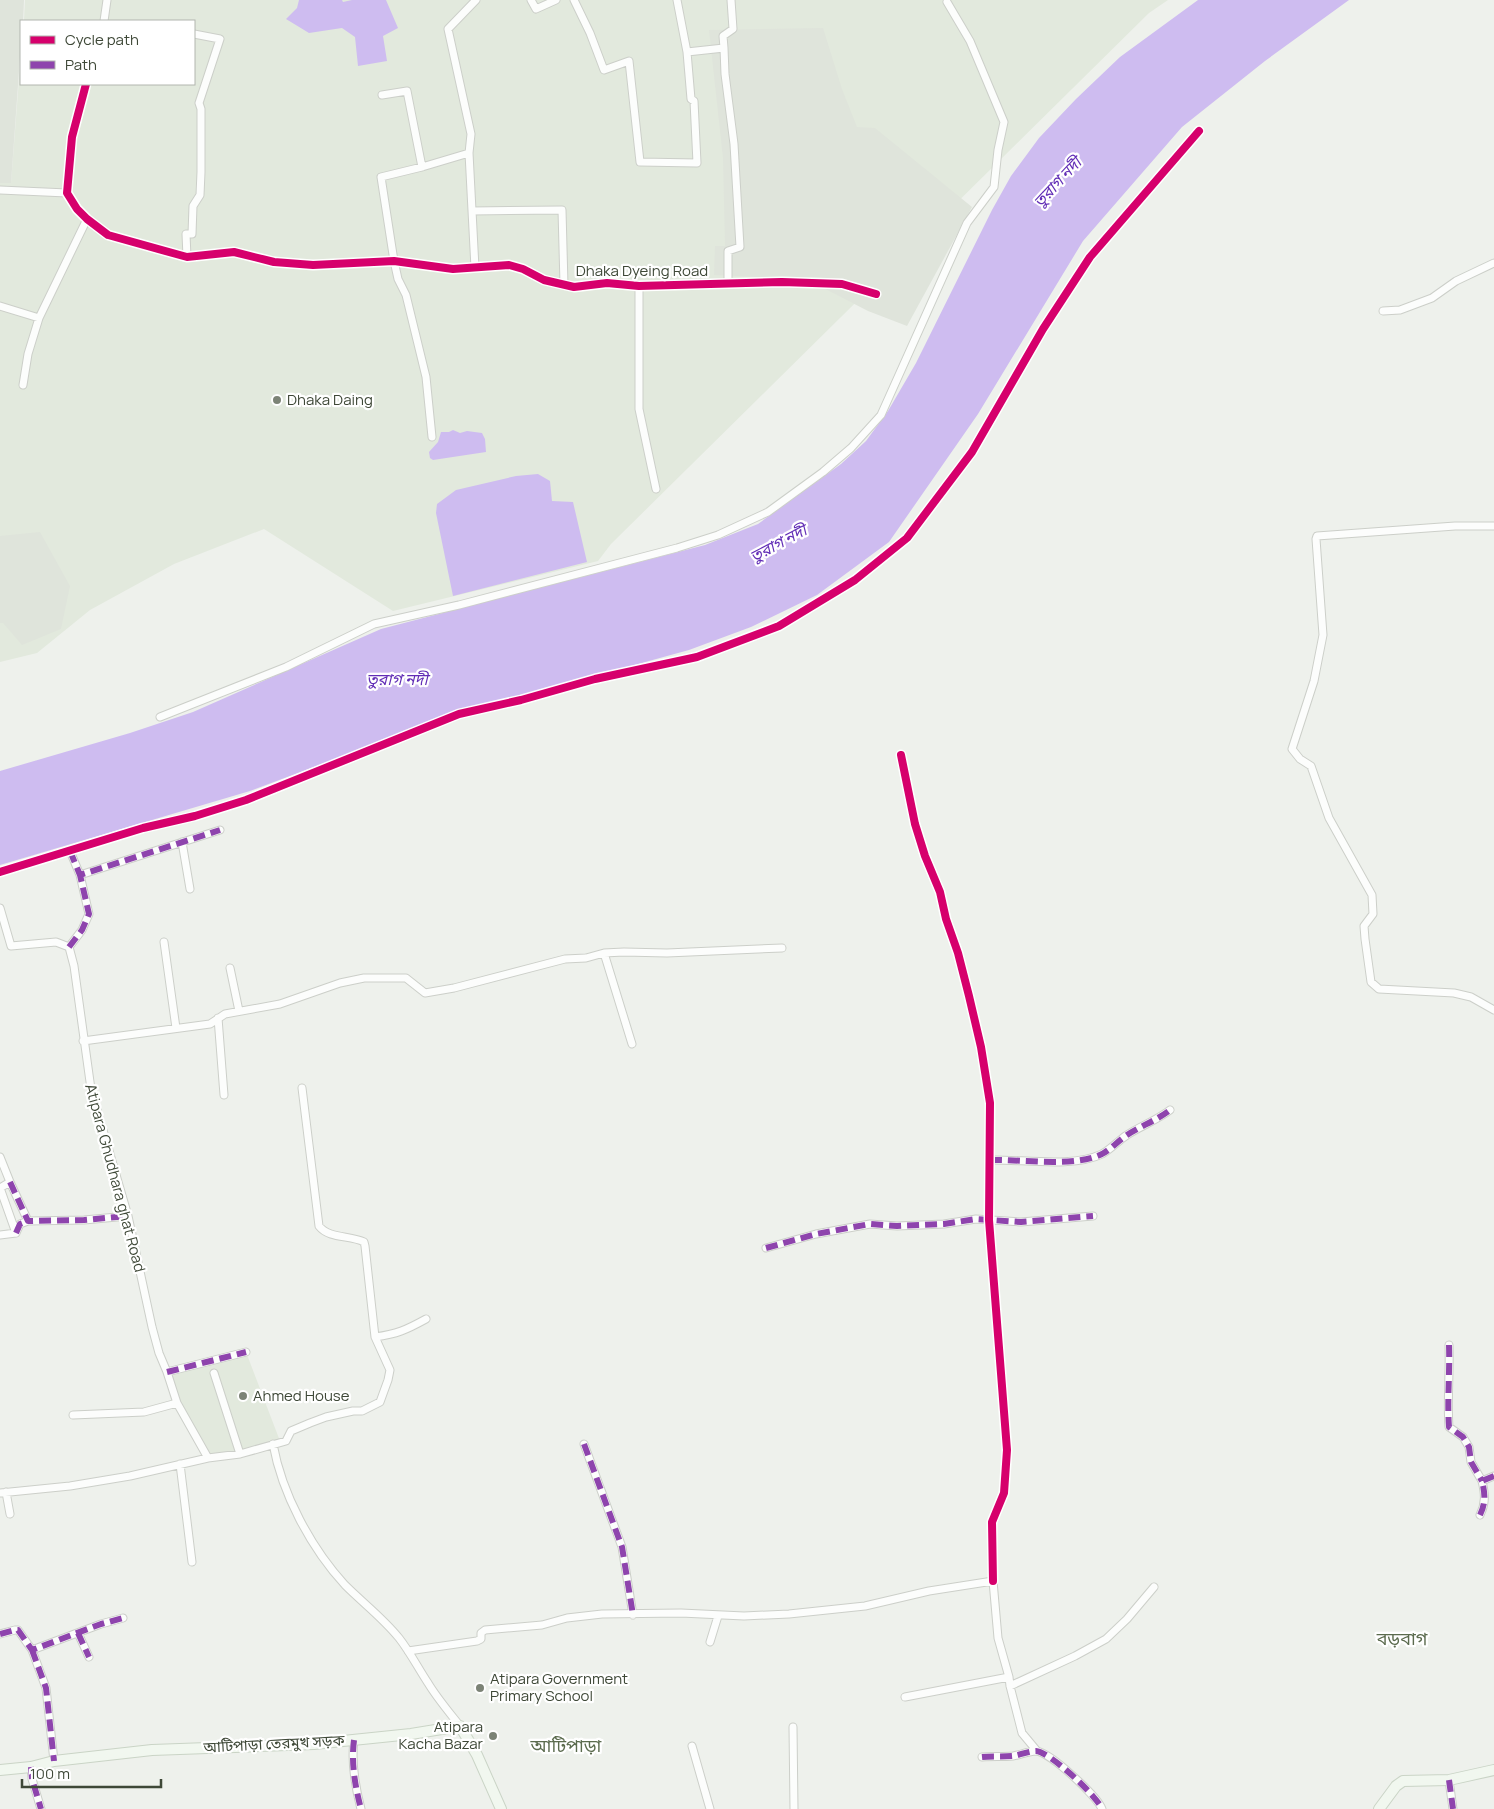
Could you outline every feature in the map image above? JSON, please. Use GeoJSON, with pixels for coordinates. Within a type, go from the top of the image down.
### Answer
{"type":"FeatureCollection","features":[{"type":"Feature","properties":{"kind":"main road","name":"আটিপাড়া তেরমুখ সড়ক"},"geometry":{"type":"LineString","coordinates":[[0,1770],[31,1768],[54,1761],[152,1750],[314,1744],[411,1734],[460,1726]]}},
{"type":"Feature","properties":{"kind":"main road"},"geometry":{"type":"LineString","coordinates":[[460,1726],[477,1755],[501,1809]]}},
{"type":"Feature","properties":{"kind":"main road"},"geometry":{"type":"LineString","coordinates":[[1378,1809],[1396,1786],[1403,1781],[1449,1780],[1494,1770]]}},
{"type":"Feature","properties":{"kind":"street"},"geometry":{"type":"LineString","coordinates":[[104,20],[107,0]]}},
{"type":"Feature","properties":{"kind":"street"},"geometry":{"type":"LineString","coordinates":[[475,268],[470,153],[471,134],[448,29],[476,0]]}},
{"type":"Feature","properties":{"kind":"street"},"geometry":{"type":"LineString","coordinates":[[532,0],[536,9],[556,0]]}},
{"type":"Feature","properties":{"kind":"street"},"geometry":{"type":"LineString","coordinates":[[574,0],[590,33],[604,70],[629,60],[640,162],[697,163],[694,101],[691,99],[687,52],[678,0]]}},
{"type":"Feature","properties":{"kind":"street"},"geometry":{"type":"LineString","coordinates":[[728,284],[728,251],[740,247],[734,144],[725,74],[723,36],[733,29],[731,0]]}},
{"type":"Feature","properties":{"kind":"street"},"geometry":{"type":"LineString","coordinates":[[160,717],[286,667],[374,624],[468,602],[677,548],[718,535],[768,512],[823,472],[851,448],[880,415],[967,223],[994,187],[998,150],[1004,122],[970,41],[949,1]]}},
{"type":"Feature","properties":{"kind":"street"},"geometry":{"type":"LineString","coordinates":[[187,257],[186,234],[192,234],[193,206],[200,195],[200,104],[220,39],[195,34]]}},
{"type":"Feature","properties":{"kind":"street"},"geometry":{"type":"LineString","coordinates":[[687,52],[724,48]]}},
{"type":"Feature","properties":{"kind":"street"},"geometry":{"type":"LineString","coordinates":[[0,190],[67,193],[72,137],[86,85]]}},
{"type":"Feature","properties":{"kind":"street"},"geometry":{"type":"LineString","coordinates":[[382,95],[407,91],[422,167]]}},
{"type":"Feature","properties":{"kind":"street"},"geometry":{"type":"LineString","coordinates":[[0,872],[143,828],[195,816],[246,800],[459,714],[520,700],[594,679],[697,657],[779,626],[855,580],[907,538],[972,452],[1043,329],[1090,257],[1199,131]]}},
{"type":"Feature","properties":{"kind":"street"},"geometry":{"type":"LineString","coordinates":[[432,437],[426,377],[406,295],[398,279],[381,177],[470,153]]}},
{"type":"Feature","properties":{"kind":"street","name":"Dhaka Dyeing Road"},"geometry":{"type":"LineString","coordinates":[[67,193],[77,209],[108,235],[187,257],[234,252],[274,262],[313,265],[394,261],[453,269],[508,265],[523,269],[544,280],[574,287],[607,283],[639,286],[782,282],[842,284],[876,294]]}},
{"type":"Feature","properties":{"kind":"street"},"geometry":{"type":"LineString","coordinates":[[472,211],[562,210],[564,285]]}},
{"type":"Feature","properties":{"kind":"street"},"geometry":{"type":"LineString","coordinates":[[23,385],[28,354],[39,318],[87,219]]}},
{"type":"Feature","properties":{"kind":"street"},"geometry":{"type":"LineString","coordinates":[[1383,311],[1400,310],[1432,298],[1456,281],[1494,264]]}},
{"type":"Feature","properties":{"kind":"street"},"geometry":{"type":"LineString","coordinates":[[639,286],[639,409],[656,489]]}},
{"type":"Feature","properties":{"kind":"street"},"geometry":{"type":"LineString","coordinates":[[0,306],[39,318]]}},
{"type":"Feature","properties":{"kind":"street"},"geometry":{"type":"LineString","coordinates":[[1494,526],[1455,526],[1317,536],[1323,635],[1314,681],[1292,749],[1300,759],[1311,766],[1329,818],[1372,895],[1373,914],[1364,926],[1371,982],[1379,989],[1454,993],[1471,996],[1494,1010]]}},
{"type":"Feature","properties":{"kind":"street"},"geometry":{"type":"LineString","coordinates":[[901,755],[915,824],[925,856],[940,892],[946,919],[958,952],[981,1047],[990,1103],[989,1220],[1007,1450],[1004,1493],[992,1522],[993,1581],[998,1638],[1022,1733],[1037,1751],[1054,1761],[1087,1788],[1102,1809]]}},
{"type":"Feature","properties":{"kind":"street"},"geometry":{"type":"LineString","coordinates":[[80,875],[220,830]]}},
{"type":"Feature","properties":{"kind":"street"},"geometry":{"type":"LineString","coordinates":[[182,842],[190,889]]}},
{"type":"Feature","properties":{"kind":"street"},"geometry":{"type":"LineString","coordinates":[[0,908],[11,946],[56,942],[69,947],[82,930],[89,914],[80,875],[70,851]]}},
{"type":"Feature","properties":{"kind":"street"},"geometry":{"type":"LineString","coordinates":[[164,942],[176,1028]]}},
{"type":"Feature","properties":{"kind":"street","name":"Atipara Ghudhara ghat Road"},"geometry":{"type":"LineString","coordinates":[[69,947],[74,966],[90,1089],[128,1216],[152,1328],[177,1403],[208,1458]]}},
{"type":"Feature","properties":{"kind":"street"},"geometry":{"type":"LineString","coordinates":[[83,1041],[210,1024],[225,1014],[280,1004],[340,983],[364,978],[406,978],[425,993],[454,988],[565,959],[586,958],[604,953],[667,953],[782,948]]}},
{"type":"Feature","properties":{"kind":"street"},"geometry":{"type":"LineString","coordinates":[[604,953],[632,1044]]}},
{"type":"Feature","properties":{"kind":"street"},"geometry":{"type":"LineString","coordinates":[[230,968],[239,1011]]}},
{"type":"Feature","properties":{"kind":"street"},"geometry":{"type":"LineString","coordinates":[[218,1018],[224,1095]]}},
{"type":"Feature","properties":{"kind":"street"},"geometry":{"type":"LineString","coordinates":[[10,1514],[3,1492],[70,1486],[130,1476],[208,1458],[240,1454],[286,1441],[291,1431],[326,1417],[362,1411],[380,1402],[390,1370],[375,1337],[364,1242],[326,1232],[319,1226],[302,1088]]}},
{"type":"Feature","properties":{"kind":"street"},"geometry":{"type":"LineString","coordinates":[[990,1160],[1013,1159],[1057,1162],[1078,1160],[1101,1154],[1127,1135],[1170,1110]]}},
{"type":"Feature","properties":{"kind":"street"},"geometry":{"type":"LineString","coordinates":[[0,1157],[28,1221]]}},
{"type":"Feature","properties":{"kind":"street"},"geometry":{"type":"LineString","coordinates":[[10,1182],[0,1188],[16,1233]]}},
{"type":"Feature","properties":{"kind":"street"},"geometry":{"type":"LineString","coordinates":[[16,1233],[20,1224],[28,1221],[84,1220],[128,1216]]}},
{"type":"Feature","properties":{"kind":"street"},"geometry":{"type":"LineString","coordinates":[[766,1248],[816,1234],[870,1224],[897,1226],[944,1224],[976,1219],[1021,1222],[1093,1216]]}},
{"type":"Feature","properties":{"kind":"street"},"geometry":{"type":"LineString","coordinates":[[0,1235],[16,1233]]}},
{"type":"Feature","properties":{"kind":"street"},"geometry":{"type":"LineString","coordinates":[[375,1337],[395,1334],[426,1318]]}},
{"type":"Feature","properties":{"kind":"street"},"geometry":{"type":"LineString","coordinates":[[1449,1345],[1449,1427],[1463,1437],[1469,1447],[1471,1462],[1482,1481],[1485,1492],[1485,1506],[1480,1515]]}},
{"type":"Feature","properties":{"kind":"street"},"geometry":{"type":"LineString","coordinates":[[167,1372],[246,1352]]}},
{"type":"Feature","properties":{"kind":"street"},"geometry":{"type":"LineString","coordinates":[[214,1373],[240,1454]]}},
{"type":"Feature","properties":{"kind":"street"},"geometry":{"type":"LineString","coordinates":[[73,1415],[144,1412],[177,1403]]}},
{"type":"Feature","properties":{"kind":"street"},"geometry":{"type":"LineString","coordinates":[[273,1444],[275,1457],[294,1510],[315,1545],[344,1583],[383,1620],[408,1650],[429,1685],[460,1726]]}},
{"type":"Feature","properties":{"kind":"street"},"geometry":{"type":"LineString","coordinates":[[584,1444],[622,1547],[633,1615]]}},
{"type":"Feature","properties":{"kind":"street"},"geometry":{"type":"LineString","coordinates":[[180,1464],[192,1562]]}},
{"type":"Feature","properties":{"kind":"street"},"geometry":{"type":"LineString","coordinates":[[1482,1481],[1494,1476]]}},
{"type":"Feature","properties":{"kind":"street"},"geometry":{"type":"LineString","coordinates":[[408,1650],[477,1642],[481,1639],[481,1633],[485,1630],[542,1625],[566,1618],[593,1615],[681,1613],[718,1616],[789,1614],[865,1606],[929,1591],[993,1581]]}},
{"type":"Feature","properties":{"kind":"street"},"geometry":{"type":"LineString","coordinates":[[1010,1686],[1075,1656],[1106,1639],[1127,1619],[1154,1588]]}},
{"type":"Feature","properties":{"kind":"street"},"geometry":{"type":"LineString","coordinates":[[710,1642],[718,1616]]}},
{"type":"Feature","properties":{"kind":"street"},"geometry":{"type":"LineString","coordinates":[[32,1650],[101,1624],[123,1618]]}},
{"type":"Feature","properties":{"kind":"street"},"geometry":{"type":"LineString","coordinates":[[0,1634],[18,1630],[32,1650],[46,1688],[54,1761]]}},
{"type":"Feature","properties":{"kind":"street"},"geometry":{"type":"LineString","coordinates":[[78,1633],[89,1657]]}},
{"type":"Feature","properties":{"kind":"street"},"geometry":{"type":"LineString","coordinates":[[905,1697],[1009,1677]]}},
{"type":"Feature","properties":{"kind":"street"},"geometry":{"type":"LineString","coordinates":[[793,1727],[794,1809]]}},
{"type":"Feature","properties":{"kind":"street"},"geometry":{"type":"LineString","coordinates":[[354,1740],[354,1781],[361,1809]]}},
{"type":"Feature","properties":{"kind":"street"},"geometry":{"type":"LineString","coordinates":[[692,1746],[710,1809]]}},
{"type":"Feature","properties":{"kind":"street"},"geometry":{"type":"LineString","coordinates":[[982,1757],[1013,1756],[1037,1751]]}},
{"type":"Feature","properties":{"kind":"street"},"geometry":{"type":"LineString","coordinates":[[31,1768],[32,1779],[41,1809]]}},
{"type":"Feature","properties":{"kind":"street"},"geometry":{"type":"LineString","coordinates":[[1449,1780],[1453,1809]]}},
{"type":"Feature","properties":{"kind":"shaded area"},"geometry":{"type":"Polygon","coordinates":[[[0,0],[24,0],[23,20],[20,20],[20,57],[11,183],[0,183],[0,0]]]}},
{"type":"Feature","properties":{"kind":"shaded area"},"geometry":{"type":"Polygon","coordinates":[[[25,0],[1168,0],[1149,13],[611,544],[598,561],[393,611],[264,529],[174,564],[90,610],[37,653],[0,662],[0,183],[11,183],[20,66],[20,85],[195,85],[195,20],[24,20],[25,0]]]}},
{"type":"Feature","properties":{"kind":"shaded area"},"geometry":{"type":"Polygon","coordinates":[[[823,28],[842,89],[857,127],[875,128],[972,207],[907,326],[868,311],[806,279],[714,275],[715,246],[725,246],[723,158],[709,30],[823,28]]]}},
{"type":"Feature","properties":{"kind":"shaded area"},"geometry":{"type":"Polygon","coordinates":[[[40,532],[70,586],[61,629],[22,645],[3,623],[0,623],[0,536],[40,532]]]}},
{"type":"Feature","properties":{"kind":"shaded area"},"geometry":{"type":"Polygon","coordinates":[[[246,1352],[280,1441],[225,1457],[209,1456],[190,1427],[167,1372],[246,1352]]]}},
{"type":"Feature","properties":{"kind":"water"},"geometry":{"type":"Polygon","coordinates":[[[299,0],[342,0],[343,2],[352,0],[386,0],[398,28],[383,36],[387,61],[358,66],[355,37],[342,28],[309,33],[286,19],[297,8],[299,0]]]}},
{"type":"Feature","properties":{"kind":"water","name":"তুরাগ নদী"},"geometry":{"type":"Polygon","coordinates":[[[1198,0],[1349,0],[1265,61],[1182,127],[1083,241],[978,414],[889,542],[817,595],[751,627],[689,650],[452,715],[250,791],[0,865],[0,771],[130,733],[193,712],[381,629],[705,545],[758,524],[841,464],[866,441],[888,411],[916,363],[992,210],[1011,176],[1039,138],[1120,57],[1198,0]]]}},
{"type":"Feature","properties":{"kind":"water"},"geometry":{"type":"Polygon","coordinates":[[[453,430],[460,433],[467,431],[482,433],[485,439],[486,452],[433,460],[430,458],[429,452],[438,442],[441,432],[453,430]]]}},
{"type":"Feature","properties":{"kind":"water"},"geometry":{"type":"Polygon","coordinates":[[[538,474],[550,481],[552,501],[573,502],[587,562],[453,596],[436,513],[437,504],[456,490],[516,476],[538,474]]]}},
{"type":"Feature","properties":{"kind":"marked path"},"geometry":{"type":"LineString","coordinates":[[69,947],[82,930],[89,914],[80,875],[220,830]]}},
{"type":"Feature","properties":{"kind":"marked path"},"geometry":{"type":"LineString","coordinates":[[70,851],[80,875]]}},
{"type":"Feature","properties":{"kind":"marked path"},"geometry":{"type":"LineString","coordinates":[[990,1160],[1062,1162],[1090,1158],[1102,1154],[1127,1135],[1170,1110]]}},
{"type":"Feature","properties":{"kind":"marked path"},"geometry":{"type":"LineString","coordinates":[[10,1182],[28,1221],[84,1220],[128,1216]]}},
{"type":"Feature","properties":{"kind":"marked path"},"geometry":{"type":"LineString","coordinates":[[766,1248],[816,1234],[870,1224],[897,1226],[944,1224],[976,1219],[1021,1222],[1093,1216]]}},
{"type":"Feature","properties":{"kind":"marked path"},"geometry":{"type":"LineString","coordinates":[[16,1233],[20,1224],[28,1221]]}},
{"type":"Feature","properties":{"kind":"marked path"},"geometry":{"type":"LineString","coordinates":[[1449,1345],[1449,1427],[1463,1437],[1469,1447],[1471,1462],[1482,1481]]}},
{"type":"Feature","properties":{"kind":"marked path"},"geometry":{"type":"LineString","coordinates":[[167,1372],[246,1352]]}},
{"type":"Feature","properties":{"kind":"marked path"},"geometry":{"type":"LineString","coordinates":[[584,1444],[622,1547],[633,1615]]}},
{"type":"Feature","properties":{"kind":"marked path"},"geometry":{"type":"LineString","coordinates":[[1480,1515],[1484,1498],[1482,1481],[1494,1476]]}},
{"type":"Feature","properties":{"kind":"marked path"},"geometry":{"type":"LineString","coordinates":[[0,1634],[18,1630],[32,1650],[101,1624],[123,1618]]}},
{"type":"Feature","properties":{"kind":"marked path"},"geometry":{"type":"LineString","coordinates":[[78,1633],[89,1657]]}},
{"type":"Feature","properties":{"kind":"marked path"},"geometry":{"type":"LineString","coordinates":[[32,1650],[46,1688],[54,1761]]}},
{"type":"Feature","properties":{"kind":"marked path"},"geometry":{"type":"LineString","coordinates":[[354,1740],[354,1775],[361,1809]]}},
{"type":"Feature","properties":{"kind":"marked path"},"geometry":{"type":"LineString","coordinates":[[982,1757],[1013,1756],[1036,1751],[1043,1753],[1062,1766],[1092,1795],[1102,1809]]}},
{"type":"Feature","properties":{"kind":"marked path"},"geometry":{"type":"LineString","coordinates":[[31,1767],[32,1779],[41,1809]]}},
{"type":"Feature","properties":{"kind":"marked path"},"geometry":{"type":"LineString","coordinates":[[1449,1780],[1453,1809]]}},
{"type":"Feature","properties":{"kind":"cycle path"},"geometry":{"type":"LineString","coordinates":[[86,85],[72,137],[67,193],[77,209],[108,235],[187,257],[234,252],[274,262],[313,265],[394,261],[453,269],[509,265],[523,269],[544,280],[574,287],[607,283],[639,286],[782,282],[842,284],[876,294]]}},
{"type":"Feature","properties":{"kind":"cycle path"},"geometry":{"type":"LineString","coordinates":[[0,872],[143,828],[195,816],[246,800],[459,714],[521,700],[595,679],[697,657],[779,626],[855,580],[907,538],[972,452],[1043,329],[1090,257],[1199,131]]}},
{"type":"Feature","properties":{"kind":"cycle path"},"geometry":{"type":"LineString","coordinates":[[901,755],[915,824],[925,856],[940,892],[969,996],[981,1047],[990,1103],[989,1220],[1007,1450],[1004,1493],[992,1522],[993,1581]]}},
{"type":"Feature","properties":{"kind":"place","name":"Dhaka Daing"},"geometry":{"type":"Point","coordinates":[277,400]}},
{"type":"Feature","properties":{"kind":"place","name":"Ahmed House"},"geometry":{"type":"Point","coordinates":[243,1396]}},
{"type":"Feature","properties":{"kind":"place","name":"Atipara Government Primary School"},"geometry":{"type":"Point","coordinates":[480,1688]}},
{"type":"Feature","properties":{"kind":"place","name":"Atipara Kacha Bazar"},"geometry":{"type":"Point","coordinates":[493,1736]}},
{"type":"Feature","properties":{"kind":"district","name":"বড়বাগ"},"geometry":{"type":"Point","coordinates":[1402,1639]}},
{"type":"Feature","properties":{"kind":"district","name":"আটিপাড়া"},"geometry":{"type":"Point","coordinates":[566,1746]}}]}
